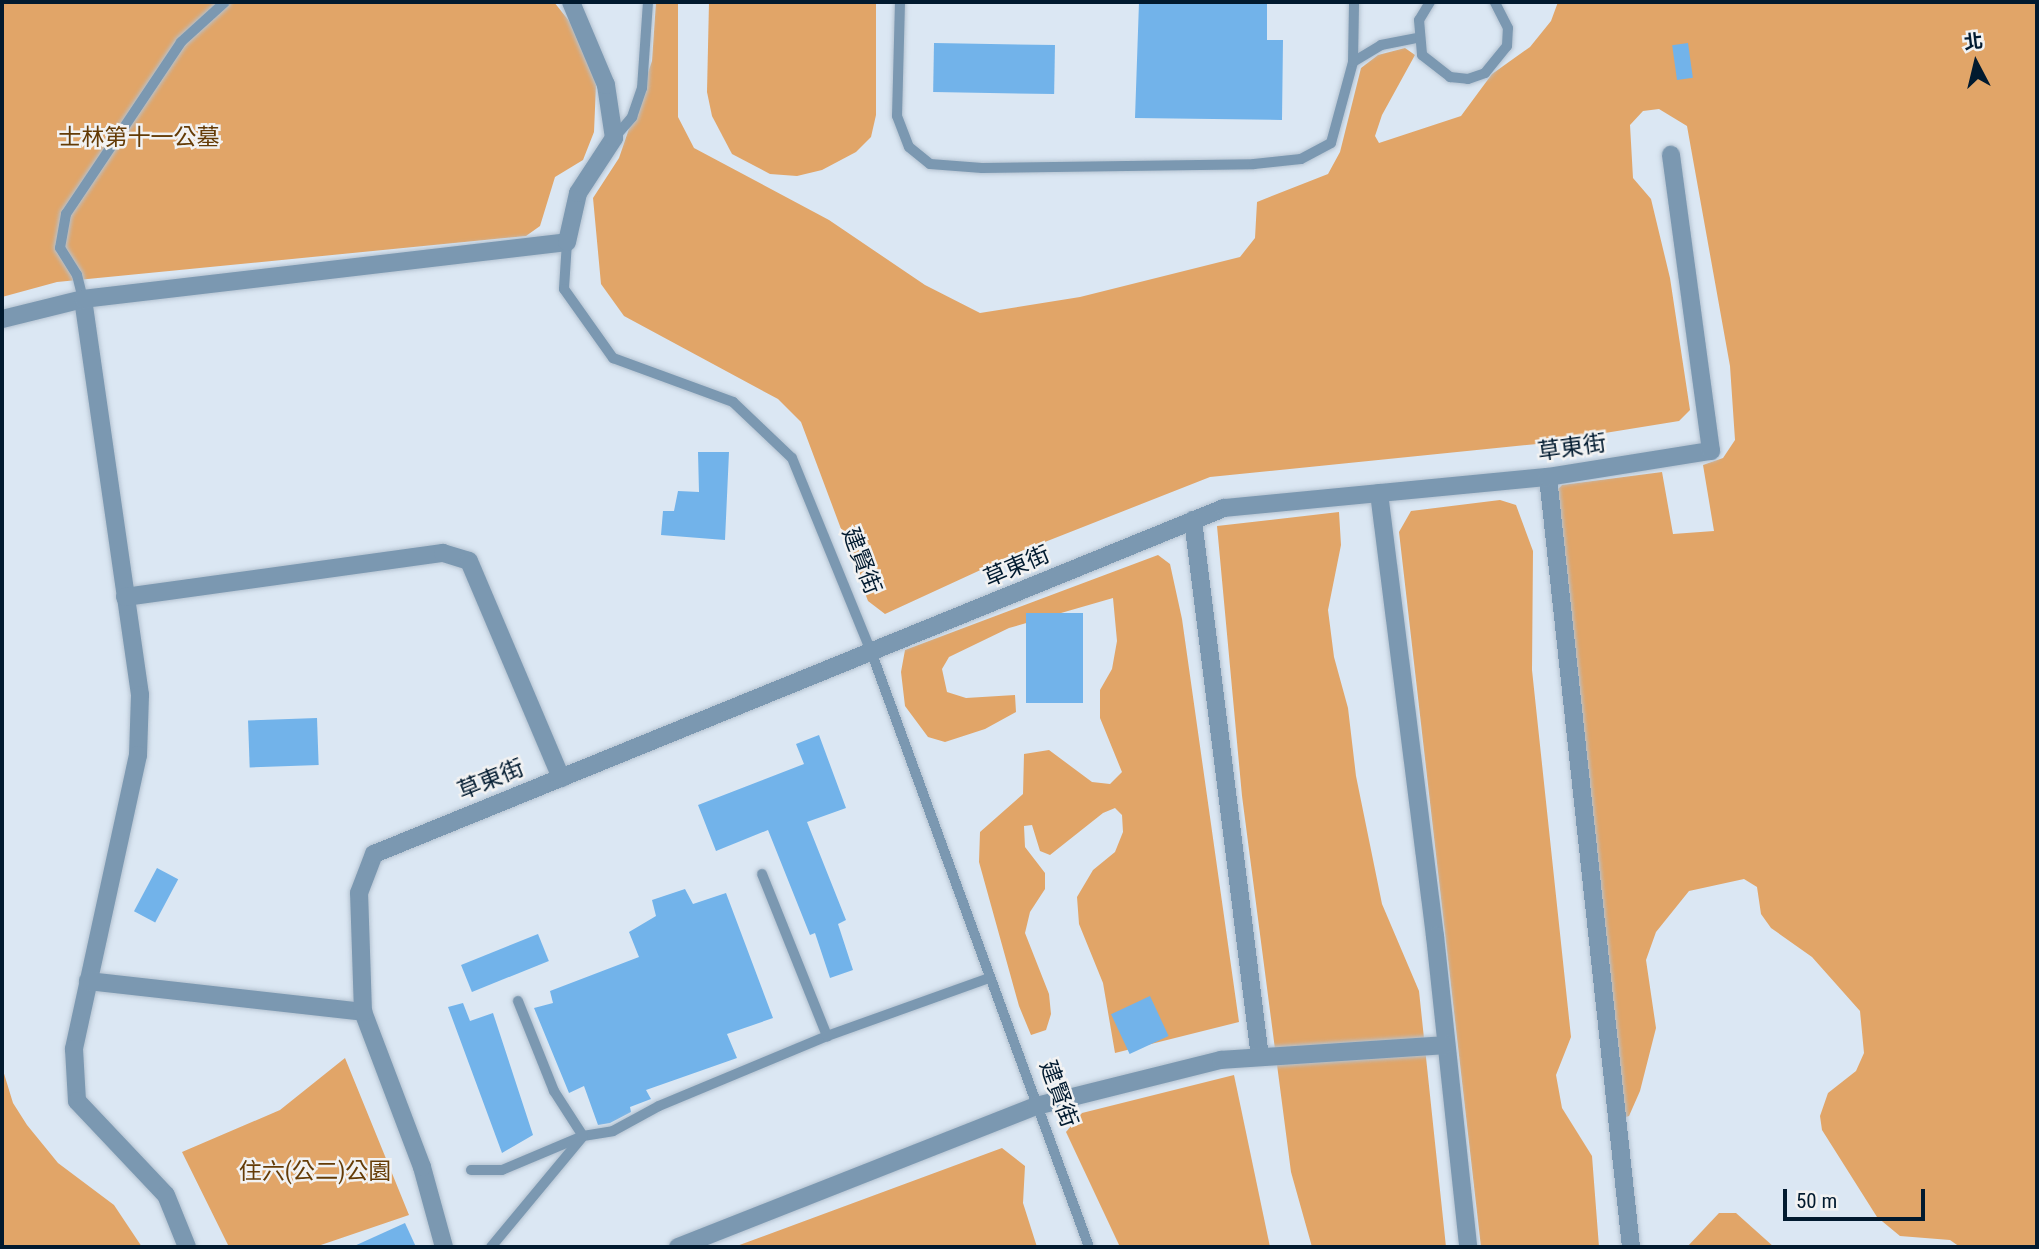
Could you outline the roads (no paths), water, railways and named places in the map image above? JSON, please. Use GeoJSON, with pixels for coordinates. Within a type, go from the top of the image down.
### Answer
{"type":"FeatureCollection","features":[{"type":"Feature","properties":{"kind":"street"},"geometry":{"type":"LineString","coordinates":[[571,2],[606,85],[614,138]]}},
{"type":"Feature","properties":{"kind":"street","name":"建賢街"},"geometry":{"type":"LineString","coordinates":[[568,242],[578,193],[614,138]]}},
{"type":"Feature","properties":{"kind":"street","name":"草東街"},"geometry":{"type":"LineString","coordinates":[[363,1012],[359,892],[374,854],[872,654],[1224,508],[1548,477],[1711,451],[1671,155]]}},
{"type":"Feature","properties":{"kind":"street"},"geometry":{"type":"LineString","coordinates":[[2,319],[83,299],[568,242]]}},
{"type":"Feature","properties":{"kind":"street"},"geometry":{"type":"LineString","coordinates":[[83,299],[140,695],[138,755],[74,1049],[77,1101],[166,1195],[187,1247]]}},
{"type":"Feature","properties":{"kind":"street"},"geometry":{"type":"LineString","coordinates":[[1548,477],[1631,1247]]}},
{"type":"Feature","properties":{"kind":"street"},"geometry":{"type":"LineString","coordinates":[[1379,493],[1468,1247]]}},
{"type":"Feature","properties":{"kind":"street"},"geometry":{"type":"LineString","coordinates":[[1193,520],[1259,1057]]}},
{"type":"Feature","properties":{"kind":"street"},"geometry":{"type":"LineString","coordinates":[[125,597],[443,553],[468,561],[561,778]]}},
{"type":"Feature","properties":{"kind":"street"},"geometry":{"type":"LineString","coordinates":[[88,981],[363,1012],[422,1167],[444,1247]]}},
{"type":"Feature","properties":{"kind":"street"},"geometry":{"type":"LineString","coordinates":[[678,1247],[1036,1105],[1221,1060],[1446,1045]]}},
{"type":"Feature","properties":{"kind":"lane"},"geometry":{"type":"LineString","coordinates":[[83,299],[77,275],[60,248],[66,214],[181,42],[225,2]]}},
{"type":"Feature","properties":{"kind":"lane"},"geometry":{"type":"LineString","coordinates":[[614,138],[632,117],[642,88],[648,2]]}},
{"type":"Feature","properties":{"kind":"lane"},"geometry":{"type":"LineString","coordinates":[[900,2],[897,116],[909,147],[930,164],[1023,168],[1254,164],[1301,159],[1332,143],[1353,62],[1354,2]]}},
{"type":"Feature","properties":{"kind":"lane"},"geometry":{"type":"LineString","coordinates":[[1430,2],[1419,20],[1417,38],[1422,55],[1442,73],[1468,79],[1485,73],[1507,46],[1508,29],[1495,2]]}},
{"type":"Feature","properties":{"kind":"lane"},"geometry":{"type":"LineString","coordinates":[[1353,62],[1381,45],[1417,38]]}},
{"type":"Feature","properties":{"kind":"lane","name":"建賢街"},"geometry":{"type":"LineString","coordinates":[[568,242],[564,289],[613,358],[733,402],[792,457],[872,654],[1089,1247]]}},
{"type":"Feature","properties":{"kind":"lane"},"geometry":{"type":"LineString","coordinates":[[762,874],[827,1036]]}},
{"type":"Feature","properties":{"kind":"lane"},"geometry":{"type":"LineString","coordinates":[[471,1170],[502,1170],[583,1136],[613,1131],[659,1106],[827,1036],[989,978]]}},
{"type":"Feature","properties":{"kind":"lane"},"geometry":{"type":"LineString","coordinates":[[518,1001],[554,1091],[583,1136]]}},
{"type":"Feature","properties":{"kind":"lane"},"geometry":{"type":"LineString","coordinates":[[491,1247],[583,1136]]}},
{"type":"Feature","properties":{"kind":"park label","name":"士林第十一公墓"},"geometry":{"type":"Point","coordinates":[139,138]}},
{"type":"Feature","properties":{"kind":"park label","name":"住六(公二)公園"},"geometry":{"type":"Point","coordinates":[315,1172]}}]}
